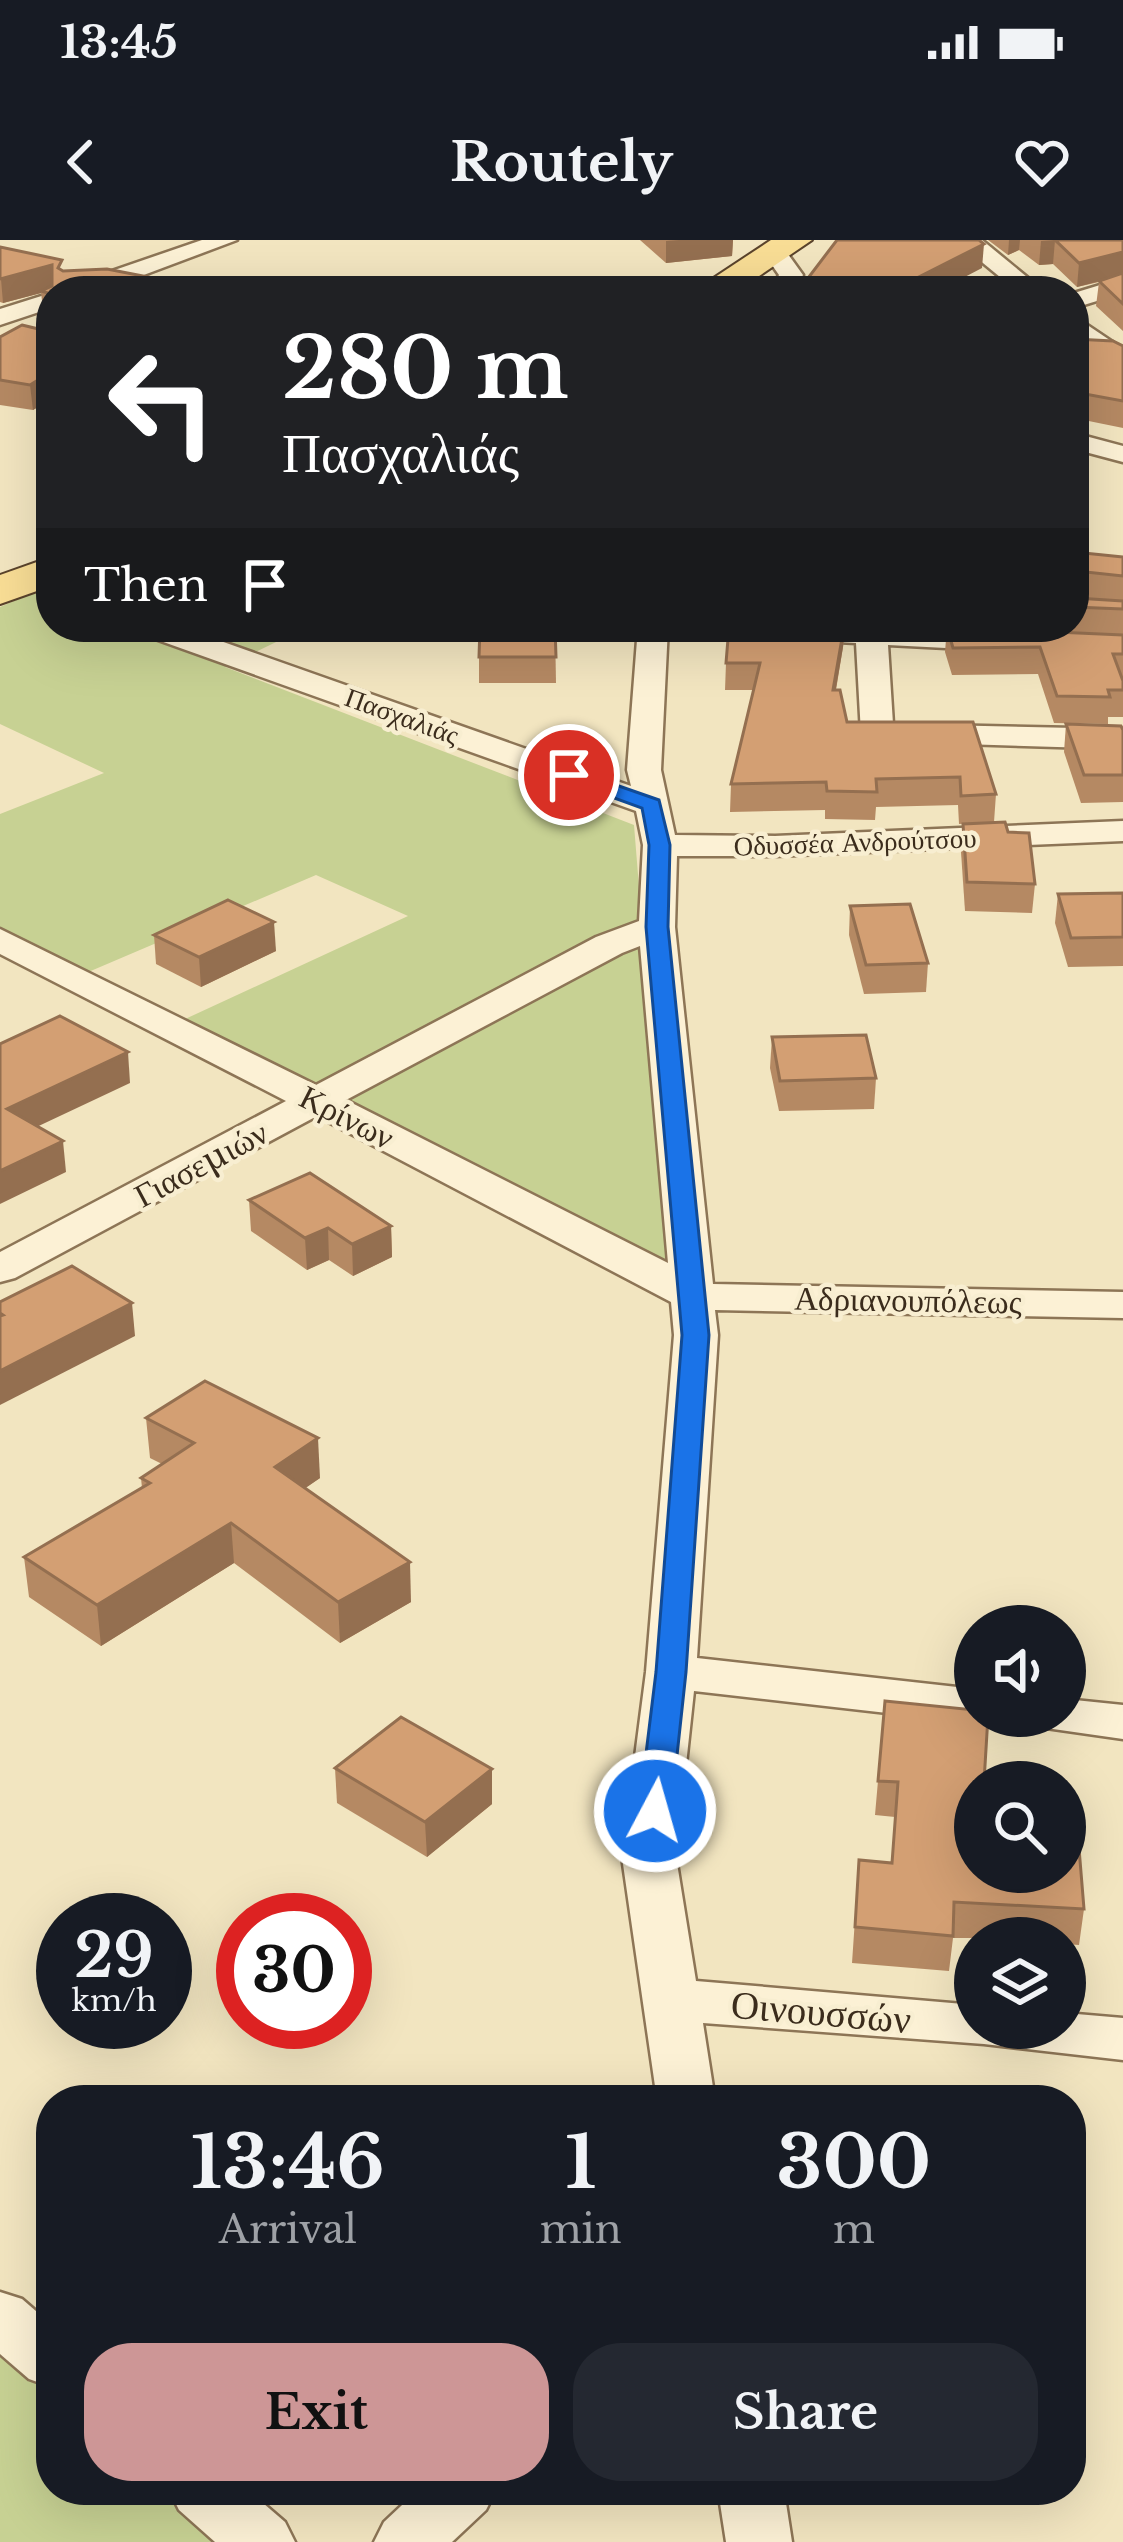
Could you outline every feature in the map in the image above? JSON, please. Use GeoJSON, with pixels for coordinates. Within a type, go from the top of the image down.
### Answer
{"type":"FeatureCollection","features":[{"type":"Feature","properties":{"kind":"main road"},"geometry":{"type":"LineString","coordinates":[[737,276],[786,247]]}},
{"type":"Feature","properties":{"kind":"street"},"geometry":{"type":"LineString","coordinates":[[121,276],[225,240]]}},
{"type":"Feature","properties":{"kind":"street"},"geometry":{"type":"LineString","coordinates":[[967,240],[1013,276]]}},
{"type":"Feature","properties":{"kind":"street"},"geometry":{"type":"LineString","coordinates":[[1089,296],[1123,285]]}},
{"type":"Feature","properties":{"kind":"street"},"geometry":{"type":"LineString","coordinates":[[6,327],[36,309]]}},
{"type":"Feature","properties":{"kind":"street"},"geometry":{"type":"LineString","coordinates":[[1089,336],[1123,363]]}},
{"type":"Feature","properties":{"kind":"street"},"geometry":{"type":"LineString","coordinates":[[1089,359],[1123,363]]}},
{"type":"Feature","properties":{"kind":"street"},"geometry":{"type":"LineString","coordinates":[[1089,445],[1123,454]]}},
{"type":"Feature","properties":{"kind":"street","name":"Πασχαλιάς"},"geometry":{"type":"LineString","coordinates":[[194,642],[652,805]]}},
{"type":"Feature","properties":{"kind":"street"},"geometry":{"type":"LineString","coordinates":[[652,642],[644,770],[660,845],[657,927],[693,1297],[695,1378],[671,1672],[650,1857],[683,2085]]}},
{"type":"Feature","properties":{"kind":"street"},"geometry":{"type":"LineString","coordinates":[[872,642],[877,734],[1123,739]]}},
{"type":"Feature","properties":{"kind":"street"},"geometry":{"type":"LineString","coordinates":[[1034,642],[1123,648]]}},
{"type":"Feature","properties":{"kind":"street","name":"Οδυσσέα Ανδρούτσου"},"geometry":{"type":"LineString","coordinates":[[660,845],[775,846],[1123,831]]}},
{"type":"Feature","properties":{"kind":"street","name":"Γιασεμιών"},"geometry":{"type":"LineString","coordinates":[[0,1269],[609,945],[657,927]]}},
{"type":"Feature","properties":{"kind":"street","name":"Κρίνων"},"geometry":{"type":"LineString","coordinates":[[0,940],[663,1277],[693,1297]]}},
{"type":"Feature","properties":{"kind":"street","name":"Αδριανουπόλεως"},"geometry":{"type":"LineString","coordinates":[[693,1297],[1123,1305]]}},
{"type":"Feature","properties":{"kind":"street"},"geometry":{"type":"LineString","coordinates":[[671,1672],[954,1704]]}},
{"type":"Feature","properties":{"kind":"street"},"geometry":{"type":"LineString","coordinates":[[1086,1718],[1123,1721]]}},
{"type":"Feature","properties":{"kind":"street","name":"Οινουσσών"},"geometry":{"type":"LineString","coordinates":[[668,1999],[954,2024]]}},
{"type":"Feature","properties":{"kind":"street"},"geometry":{"type":"LineString","coordinates":[[1086,2036],[1123,2039]]}},
{"type":"Feature","properties":{"kind":"street"},"geometry":{"type":"LineString","coordinates":[[0,2317],[36,2348]]}},
{"type":"Feature","properties":{"kind":"street"},"geometry":{"type":"LineString","coordinates":[[219,2505],[262,2542]]}},
{"type":"Feature","properties":{"kind":"street"},"geometry":{"type":"LineString","coordinates":[[407,2542],[447,2505]]}},
{"type":"Feature","properties":{"kind":"street"},"geometry":{"type":"LineString","coordinates":[[754,2505],[760,2542]]}},
{"type":"Feature","properties":{"kind":"green space"},"geometry":{"type":"Polygon","coordinates":[[[36,591],[36,642],[276,642],[225,667],[634,825],[670,1271],[183,1020],[408,916],[316,875],[86,973],[0,929],[0,814],[104,773],[0,724],[0,607],[36,591]]]}},
{"type":"Feature","properties":{"kind":"green space"},"geometry":{"type":"Polygon","coordinates":[[[0,2308],[36,2338],[36,2505],[232,2505],[275,2542],[0,2542],[0,2308]]]}},
{"type":"Feature","properties":{"kind":"building"},"geometry":{"type":"Polygon","coordinates":[[[837,240],[979,240],[984,244],[921,276],[810,276],[837,240]]]}},
{"type":"Feature","properties":{"kind":"building"},"geometry":{"type":"Polygon","coordinates":[[[1055,240],[1123,240],[1123,252],[1079,263],[1055,240]]]}},
{"type":"Feature","properties":{"kind":"building"},"geometry":{"type":"Polygon","coordinates":[[[0,247],[62,260],[58,268],[63,271],[107,269],[143,276],[52,276],[52,265],[0,279],[0,247]]]}},
{"type":"Feature","properties":{"kind":"building"},"geometry":{"type":"Polygon","coordinates":[[[1123,273],[1123,304],[1099,281],[1123,273]]]}},
{"type":"Feature","properties":{"kind":"building"},"geometry":{"type":"Polygon","coordinates":[[[22,325],[36,328],[36,381],[30,385],[0,380],[0,337],[22,325]]]}},
{"type":"Feature","properties":{"kind":"building"},"geometry":{"type":"Polygon","coordinates":[[[1089,340],[1123,346],[1123,401],[1089,395],[1089,340]]]}},
{"type":"Feature","properties":{"kind":"building"},"geometry":{"type":"Polygon","coordinates":[[[1089,554],[1123,557],[1123,576],[1089,572],[1089,554]]]}},
{"type":"Feature","properties":{"kind":"building"},"geometry":{"type":"Polygon","coordinates":[[[1089,599],[1123,601],[1123,609],[1089,608],[1089,599]]]}},
{"type":"Feature","properties":{"kind":"building"},"geometry":{"type":"Polygon","coordinates":[[[1089,633],[1123,635],[1123,654],[1113,654],[1123,690],[1108,690],[1110,697],[1057,696],[1040,647],[953,648],[951,642],[1089,642],[1089,633]]]}},
{"type":"Feature","properties":{"kind":"building"},"geometry":{"type":"Polygon","coordinates":[[[480,642],[556,642],[556,657],[479,657],[480,642]]]}},
{"type":"Feature","properties":{"kind":"building"},"geometry":{"type":"Polygon","coordinates":[[[728,642],[841,642],[833,690],[840,690],[847,722],[973,722],[996,794],[961,796],[960,777],[876,779],[877,792],[827,791],[826,782],[731,784],[760,663],[726,663],[728,642]]]}},
{"type":"Feature","properties":{"kind":"building"},"geometry":{"type":"Polygon","coordinates":[[[1066,724],[1121,726],[1123,775],[1084,775],[1066,724]]]}},
{"type":"Feature","properties":{"kind":"building"},"geometry":{"type":"Polygon","coordinates":[[[1005,822],[1008,832],[1029,833],[1035,884],[967,882],[963,824],[1005,822]]]}},
{"type":"Feature","properties":{"kind":"building"},"geometry":{"type":"Polygon","coordinates":[[[1123,893],[1123,937],[1071,938],[1058,894],[1123,893]]]}},
{"type":"Feature","properties":{"kind":"building"},"geometry":{"type":"Polygon","coordinates":[[[228,900],[274,922],[199,957],[154,935],[228,900]]]}},
{"type":"Feature","properties":{"kind":"building"},"geometry":{"type":"Polygon","coordinates":[[[910,904],[928,963],[866,965],[850,906],[910,904]]]}},
{"type":"Feature","properties":{"kind":"building"},"geometry":{"type":"Polygon","coordinates":[[[60,1016],[128,1052],[7,1109],[63,1141],[0,1171],[0,1044],[60,1016]]]}},
{"type":"Feature","properties":{"kind":"building"},"geometry":{"type":"Polygon","coordinates":[[[866,1035],[876,1078],[780,1081],[772,1037],[866,1035]]]}},
{"type":"Feature","properties":{"kind":"building"},"geometry":{"type":"Polygon","coordinates":[[[310,1173],[391,1226],[352,1244],[328,1228],[305,1238],[249,1200],[310,1173]]]}},
{"type":"Feature","properties":{"kind":"building"},"geometry":{"type":"Polygon","coordinates":[[[72,1266],[132,1303],[0,1371],[0,1302],[72,1266]]]}},
{"type":"Feature","properties":{"kind":"building"},"geometry":{"type":"Polygon","coordinates":[[[205,1381],[318,1438],[275,1467],[410,1562],[338,1602],[231,1523],[97,1605],[24,1557],[150,1483],[141,1478],[194,1443],[146,1418],[205,1381]]]}},
{"type":"Feature","properties":{"kind":"building"},"geometry":{"type":"Polygon","coordinates":[[[885,1701],[954,1708],[954,1737],[987,1737],[985,1761],[954,1761],[954,1893],[1083,1893],[1084,1909],[954,1902],[953,1936],[855,1927],[859,1860],[892,1863],[898,1782],[878,1781],[885,1701]]]}},
{"type":"Feature","properties":{"kind":"building"},"geometry":{"type":"Polygon","coordinates":[[[401,1717],[492,1769],[425,1822],[335,1768],[401,1717]]]}},
{"type":"Feature","properties":{"kind":"route"},"geometry":{"type":"LineString","coordinates":[[569,775],[652,805],[660,845],[657,927],[696,1335],[671,1672],[655,1811]]}}]}
